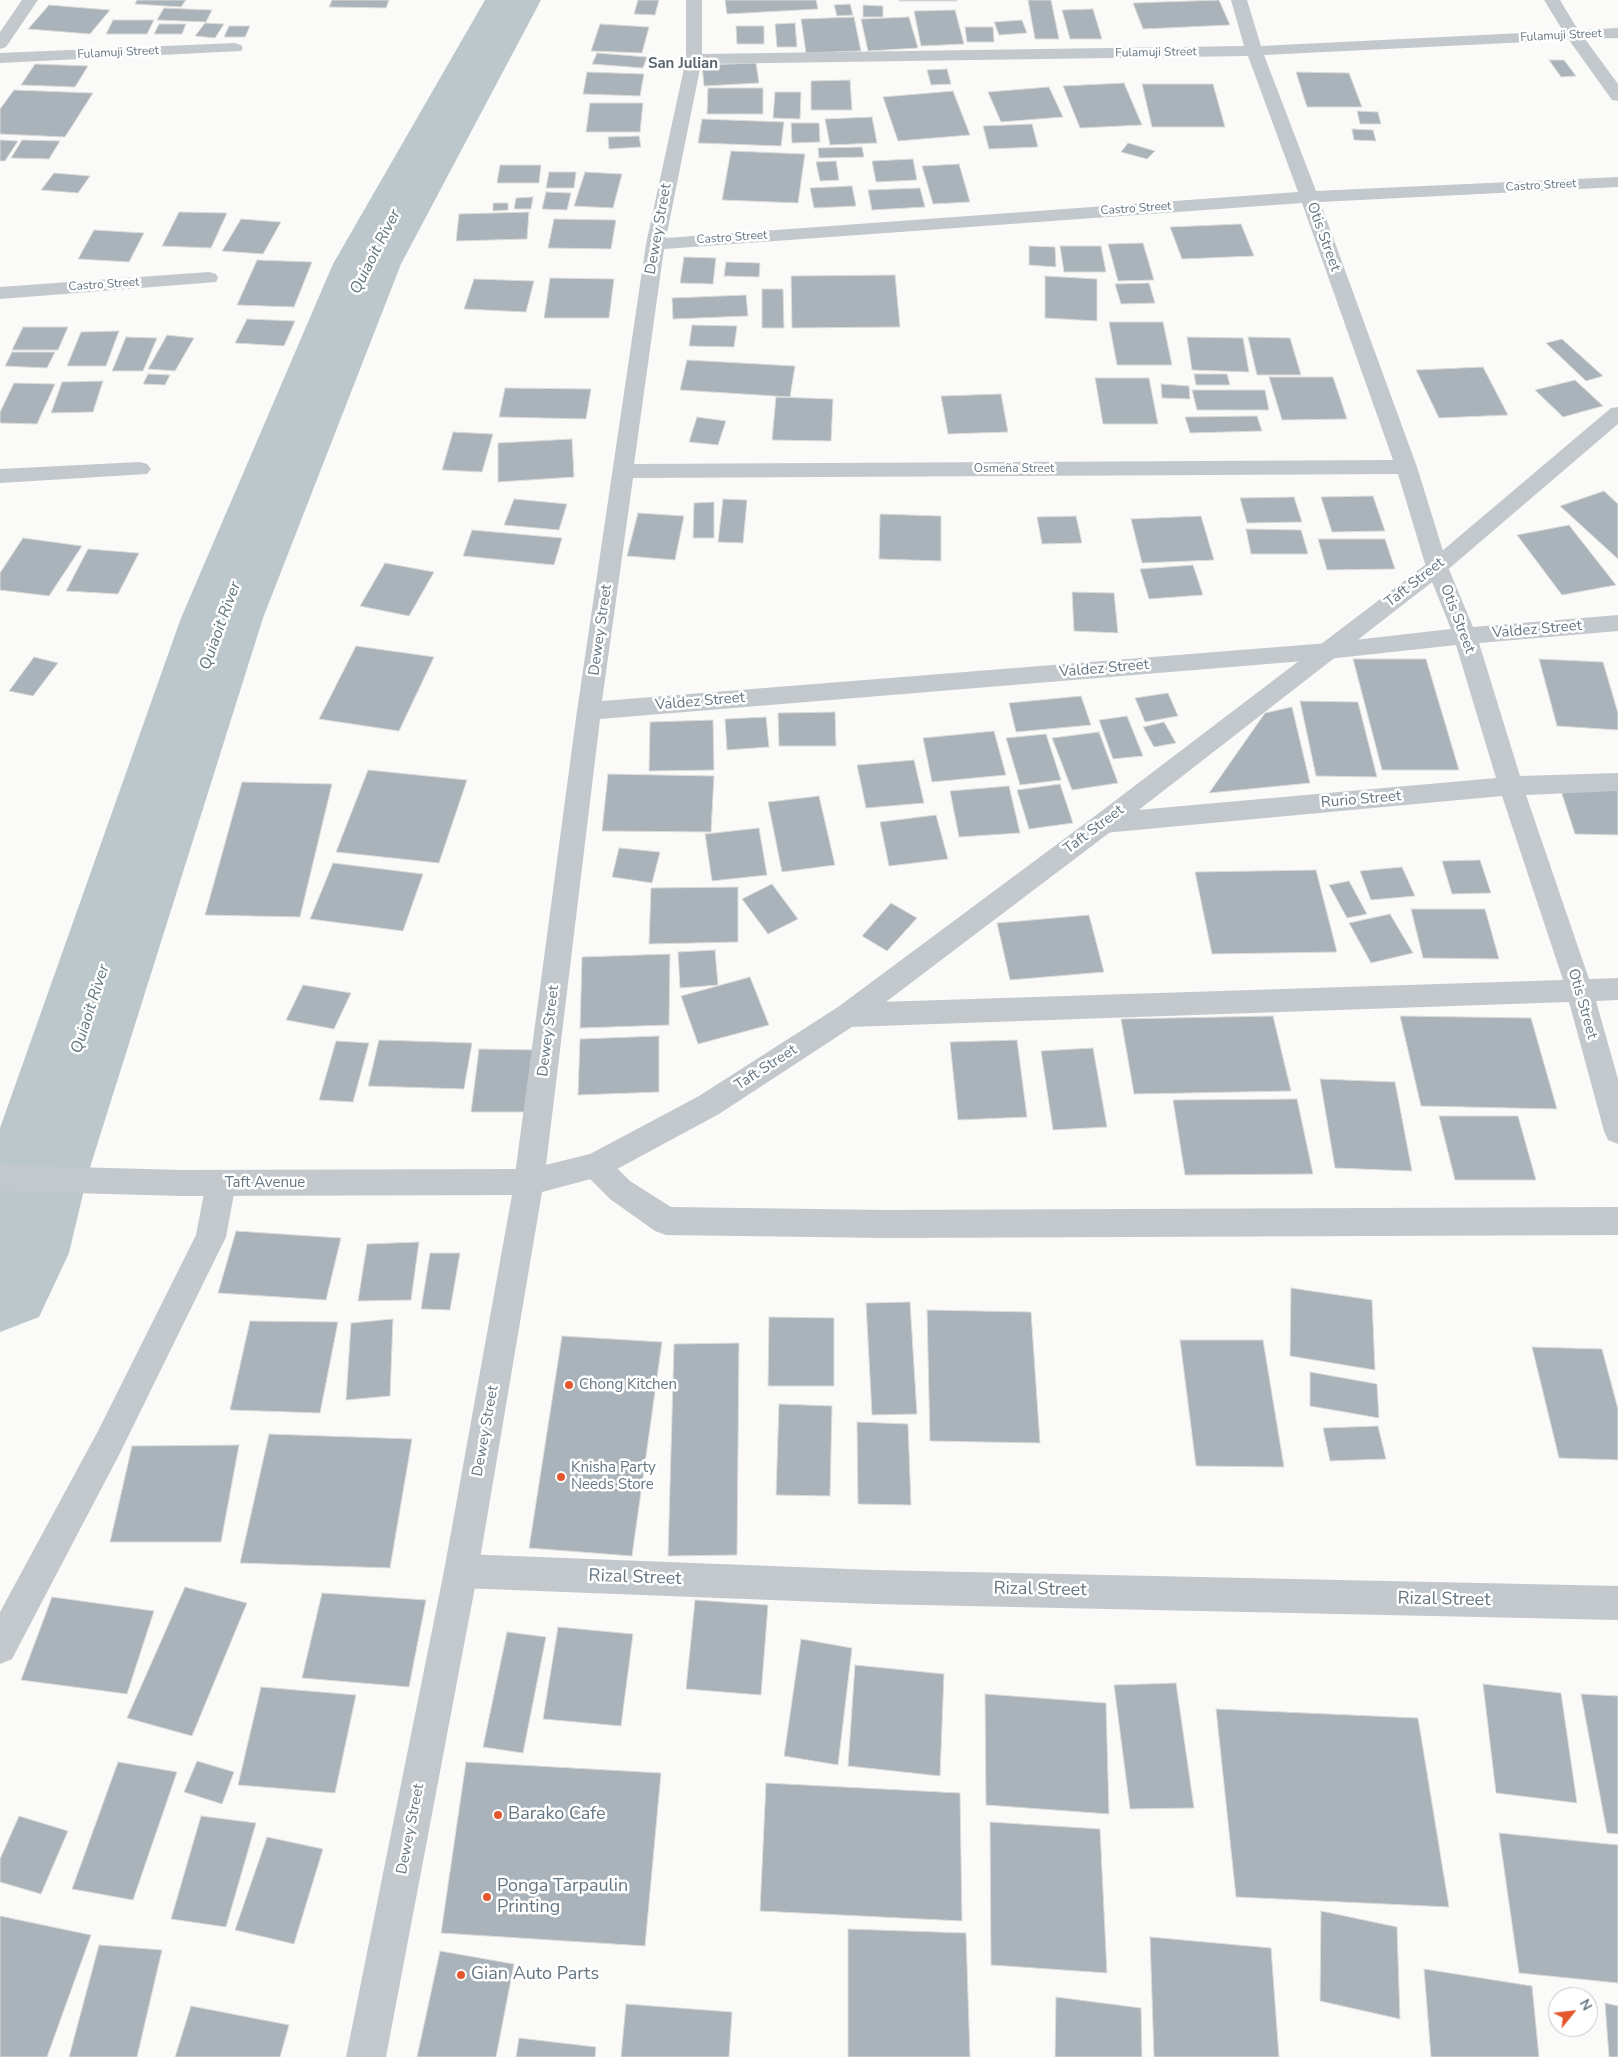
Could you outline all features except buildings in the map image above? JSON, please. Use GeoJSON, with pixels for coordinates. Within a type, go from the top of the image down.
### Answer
{"type":"FeatureCollection","features":[{"type":"Feature","properties":{"kind":"street"},"geometry":{"type":"LineString","coordinates":[[0,44],[30,0]]}},
{"type":"Feature","properties":{"kind":"street","name":"Dewey Street"},"geometry":{"type":"LineString","coordinates":[[366,2057],[461,1571],[530,1182],[589,711],[655,244],[694,59],[694,0]]}},
{"type":"Feature","properties":{"kind":"street","name":"Otis Street"},"geometry":{"type":"LineString","coordinates":[[1239,0],[1254,51],[1309,197],[1406,467],[1437,567],[1465,636],[1511,786],[1580,991],[1618,1131]]}},
{"type":"Feature","properties":{"kind":"street"},"geometry":{"type":"LineString","coordinates":[[1552,0],[1573,35],[1618,96]]}},
{"type":"Feature","properties":{"kind":"street","name":"Fulamuji Street"},"geometry":{"type":"LineString","coordinates":[[694,59],[1254,51],[1618,33]]}},
{"type":"Feature","properties":{"kind":"street","name":"Fulamuji Street"},"geometry":{"type":"LineString","coordinates":[[0,58],[235,48]]}},
{"type":"Feature","properties":{"kind":"street","name":"Castro Street"},"geometry":{"type":"LineString","coordinates":[[655,244],[1309,197],[1618,182]]}},
{"type":"Feature","properties":{"kind":"street","name":"Castro Street"},"geometry":{"type":"LineString","coordinates":[[0,293],[209,278]]}},
{"type":"Feature","properties":{"kind":"street","name":"Taft Street"},"geometry":{"type":"LineString","coordinates":[[530,1182],[596,1166],[710,1105],[848,1015],[1104,823],[1437,567],[1618,413]]}},
{"type":"Feature","properties":{"kind":"street","name":"Osmeña Street"},"geometry":{"type":"LineString","coordinates":[[623,471],[1406,467]]}},
{"type":"Feature","properties":{"kind":"street"},"geometry":{"type":"LineString","coordinates":[[0,476],[140,469]]}},
{"type":"Feature","properties":{"kind":"street","name":"Valdez Street"},"geometry":{"type":"LineString","coordinates":[[589,711],[1328,651],[1465,636],[1618,623]]}},
{"type":"Feature","properties":{"kind":"street","name":"Rurio Street"},"geometry":{"type":"LineString","coordinates":[[1104,823],[1511,786],[1618,782]]}},
{"type":"Feature","properties":{"kind":"street"},"geometry":{"type":"LineString","coordinates":[[848,1015],[1618,989]]}},
{"type":"Feature","properties":{"kind":"street"},"geometry":{"type":"LineString","coordinates":[[596,1166],[620,1190],[666,1221],[906,1224],[1618,1221]]}},
{"type":"Feature","properties":{"kind":"street","name":"Taft Avenue"},"geometry":{"type":"LineString","coordinates":[[0,1178],[182,1183],[530,1182]]}},
{"type":"Feature","properties":{"kind":"street"},"geometry":{"type":"LineString","coordinates":[[0,1648],[109,1442],[211,1237],[221,1183]]}},
{"type":"Feature","properties":{"kind":"street","name":"Rizal Street"},"geometry":{"type":"LineString","coordinates":[[461,1571],[875,1587],[1618,1603]]}},
{"type":"Feature","properties":{"kind":"waterway","name":"Quiaoit River"},"geometry":{"type":"LineString","coordinates":[[0,1281],[15,1253],[35,1177],[222,618],[367,264],[513,0]]}},
{"type":"Feature","properties":{"kind":"place","name":"Chong Kitchen"},"geometry":{"type":"Point","coordinates":[569,1385]}},
{"type":"Feature","properties":{"kind":"place","name":"Knisha Party Needs Store"},"geometry":{"type":"Point","coordinates":[561,1477]}},
{"type":"Feature","properties":{"kind":"place","name":"Barako Cafe"},"geometry":{"type":"Point","coordinates":[498,1815]}},
{"type":"Feature","properties":{"kind":"place","name":"Ponga Tarpaulin Printing"},"geometry":{"type":"Point","coordinates":[487,1897]}},
{"type":"Feature","properties":{"kind":"place","name":"Gian Auto Parts"},"geometry":{"type":"Point","coordinates":[461,1975]}},
{"type":"Feature","properties":{"kind":"district","name":"San Julian"},"geometry":{"type":"Point","coordinates":[683,64]}}]}
